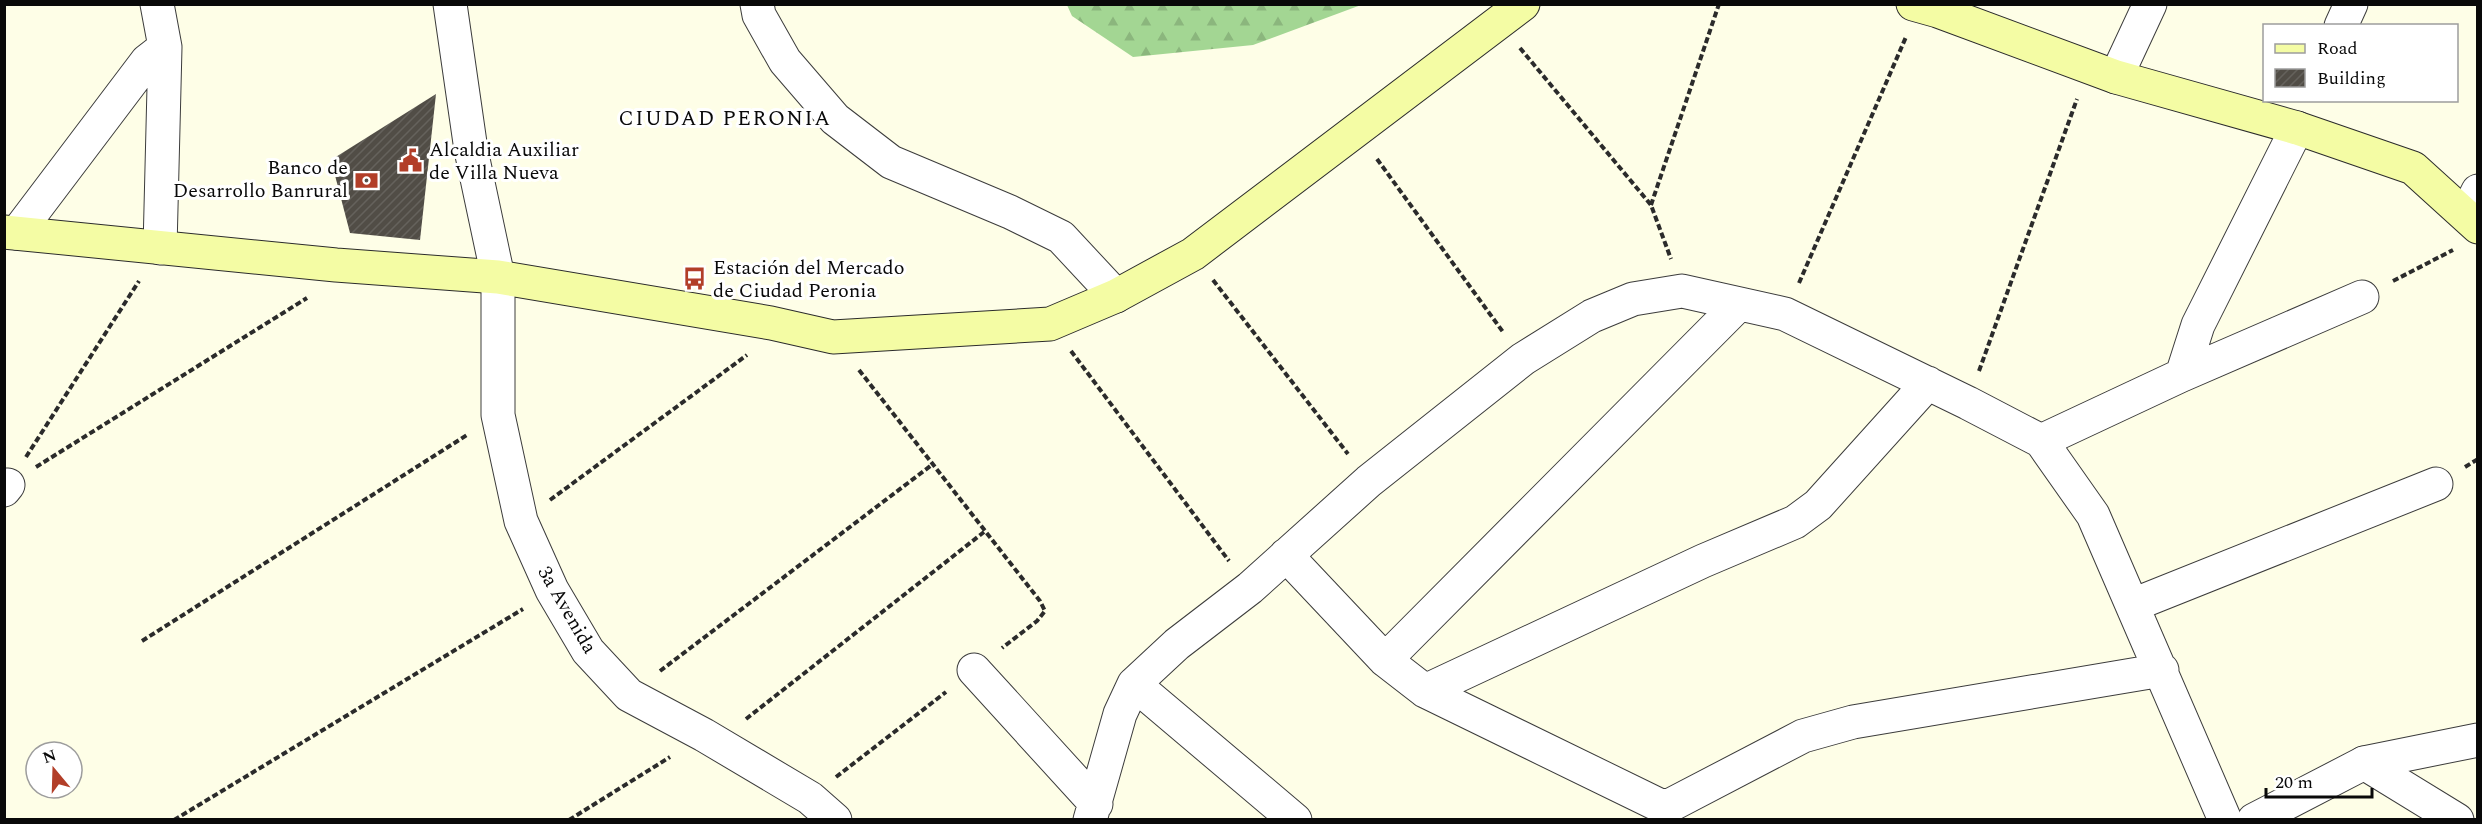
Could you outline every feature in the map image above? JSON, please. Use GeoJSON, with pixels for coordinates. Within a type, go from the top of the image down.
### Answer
{"type":"FeatureCollection","features":[{"type":"Feature","properties":{"kind":"main road"},"geometry":{"type":"LineString","coordinates":[[1928,7],[2102,72],[2297,128],[2413,168]]}},
{"type":"Feature","properties":{"kind":"main road"},"geometry":{"type":"LineString","coordinates":[[11,232],[336,265],[498,277],[786,326],[832,337],[1050,324],[1116,296],[1193,254],[1358,132],[1511,13]]}},
{"type":"Feature","properties":{"kind":"street","name":"3a Avenida"},"geometry":{"type":"LineString","coordinates":[[450,4],[471,150],[498,277],[498,415],[521,521],[552,590],[588,651],[629,695],[710,738],[810,798],[835,819]]}},
{"type":"Feature","properties":{"kind":"street"},"geometry":{"type":"LineString","coordinates":[[757,4],[759,15],[785,61],[835,119],[891,162],[1011,212],[1060,237],[1116,296]]}},
{"type":"Feature","properties":{"kind":"street"},"geometry":{"type":"LineString","coordinates":[[2102,72],[2150,4]]}},
{"type":"Feature","properties":{"kind":"street"},"geometry":{"type":"LineString","coordinates":[[2343,24],[2351,4]]}},
{"type":"Feature","properties":{"kind":"street"},"geometry":{"type":"LineString","coordinates":[[11,232],[147,61],[166,20]]}},
{"type":"Feature","properties":{"kind":"street"},"geometry":{"type":"LineString","coordinates":[[160,248],[166,20]]}},
{"type":"Feature","properties":{"kind":"street"},"geometry":{"type":"LineString","coordinates":[[2182,375],[2198,326],[2297,128]]}},
{"type":"Feature","properties":{"kind":"street"},"geometry":{"type":"LineString","coordinates":[[2413,168],[2467,213]]}},
{"type":"Feature","properties":{"kind":"street"},"geometry":{"type":"LineString","coordinates":[[1093,812],[1120,714],[1134,684],[1177,644],[1250,588],[1369,481],[1523,359],[1592,316],[1633,299],[1682,291],[1785,314],[2041,441],[2094,515],[2225,819]]}},
{"type":"Feature","properties":{"kind":"street"},"geometry":{"type":"LineString","coordinates":[[2041,441],[2182,375],[2362,297]]}},
{"type":"Feature","properties":{"kind":"street"},"geometry":{"type":"LineString","coordinates":[[1385,660],[1739,304]]}},
{"type":"Feature","properties":{"kind":"street"},"geometry":{"type":"LineString","coordinates":[[1425,691],[1703,561],[1795,522],[1818,505],[1928,383]]}},
{"type":"Feature","properties":{"kind":"street"},"geometry":{"type":"LineString","coordinates":[[2133,605],[2436,484]]}},
{"type":"Feature","properties":{"kind":"street"},"geometry":{"type":"LineString","coordinates":[[1286,555],[1385,660],[1425,691],[1665,808],[1803,736],[1853,722],[2162,670]]}},
{"type":"Feature","properties":{"kind":"street"},"geometry":{"type":"LineString","coordinates":[[974,670],[1093,812]]}},
{"type":"Feature","properties":{"kind":"street"},"geometry":{"type":"LineString","coordinates":[[1134,684],[1295,819]]}},
{"type":"Feature","properties":{"kind":"street"},"geometry":{"type":"LineString","coordinates":[[2253,819],[2364,763],[2478,740]]}},
{"type":"Feature","properties":{"kind":"street"},"geometry":{"type":"LineString","coordinates":[[2364,763],[2457,819]]}},
{"type":"Feature","properties":{"kind":"path"},"geometry":{"type":"LineString","coordinates":[[1651,204],[1719,4]]}},
{"type":"Feature","properties":{"kind":"path"},"geometry":{"type":"LineString","coordinates":[[1785,314],[1928,7]]}},
{"type":"Feature","properties":{"kind":"path"},"geometry":{"type":"LineString","coordinates":[[1511,13],[1651,204],[1682,291]]}},
{"type":"Feature","properties":{"kind":"path"},"geometry":{"type":"LineString","coordinates":[[1968,403],[2102,72]]}},
{"type":"Feature","properties":{"kind":"path"},"geometry":{"type":"LineString","coordinates":[[1358,132],[1523,359]]}},
{"type":"Feature","properties":{"kind":"path"},"geometry":{"type":"LineString","coordinates":[[2362,297],[2467,213]]}},
{"type":"Feature","properties":{"kind":"path"},"geometry":{"type":"LineString","coordinates":[[6,488],[160,248]]}},
{"type":"Feature","properties":{"kind":"path"},"geometry":{"type":"LineString","coordinates":[[1193,254],[1369,481]]}},
{"type":"Feature","properties":{"kind":"path"},"geometry":{"type":"LineString","coordinates":[[6,488],[304,301],[336,265]]}},
{"type":"Feature","properties":{"kind":"path"},"geometry":{"type":"LineString","coordinates":[[1050,324],[1250,588]]}},
{"type":"Feature","properties":{"kind":"path"},"geometry":{"type":"LineString","coordinates":[[521,521],[786,326]]}},
{"type":"Feature","properties":{"kind":"path"},"geometry":{"type":"LineString","coordinates":[[810,798],[1037,621],[1045,611],[1040,601],[832,337]]}},
{"type":"Feature","properties":{"kind":"path"},"geometry":{"type":"LineString","coordinates":[[142,641],[498,415]]}},
{"type":"Feature","properties":{"kind":"path"},"geometry":{"type":"LineString","coordinates":[[629,695],[933,464]]}},
{"type":"Feature","properties":{"kind":"path"},"geometry":{"type":"LineString","coordinates":[[569,819],[710,738],[984,532]]}},
{"type":"Feature","properties":{"kind":"path"},"geometry":{"type":"LineString","coordinates":[[174,819],[552,590]]}},
{"type":"Feature","properties":{"kind":"green space"},"geometry":{"type":"Polygon","coordinates":[[[1067,5],[1361,5],[1253,45],[1133,57],[1072,16],[1067,5]]]}},
{"type":"Feature","properties":{"kind":"building","name":"Banco de Desarrollo Banrural"},"geometry":{"type":"Polygon","coordinates":[[[436,94],[420,240],[350,233],[331,160],[436,94]]]}},
{"type":"Feature","properties":{"kind":"place","name":"Alcaldia Auxiliar de Villa Nueva"},"geometry":{"type":"Point","coordinates":[411,161]}},
{"type":"Feature","properties":{"kind":"place","name":"Banco de Desarrollo Banrural"},"geometry":{"type":"Point","coordinates":[366,180]}},
{"type":"Feature","properties":{"kind":"place","name":"Estación del Mercado de Ciudad Peronia"},"geometry":{"type":"Point","coordinates":[695,279]}},
{"type":"Feature","properties":{"kind":"district","name":"CIUDAD PERONIA"},"geometry":{"type":"Point","coordinates":[725,119]}}]}
